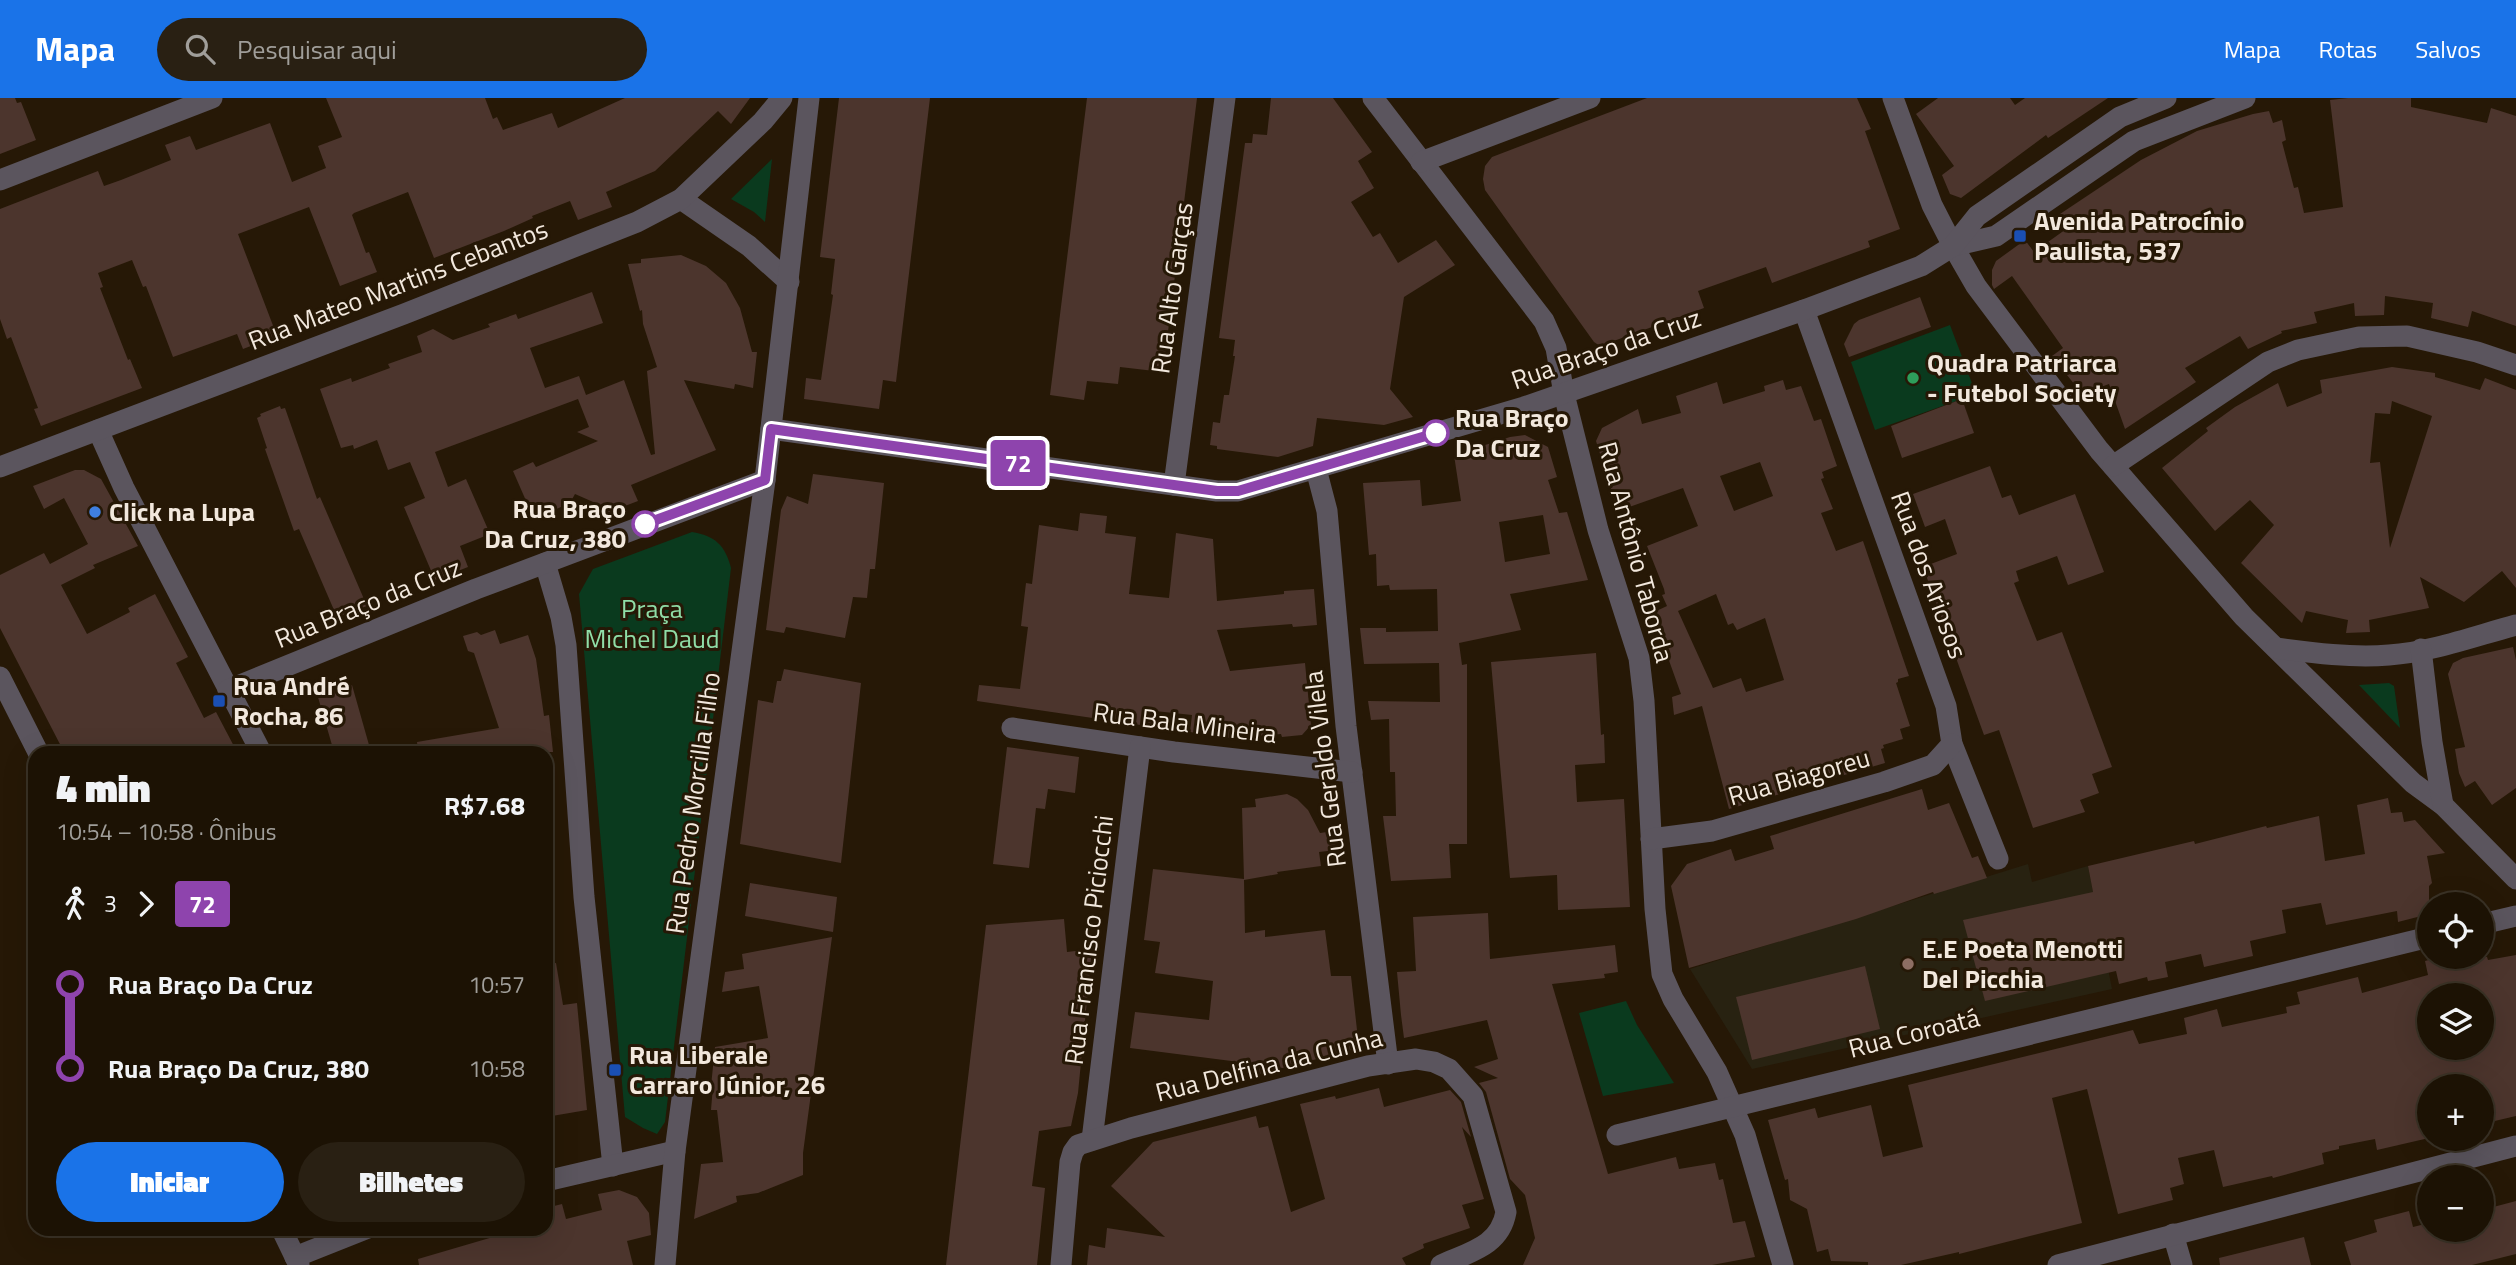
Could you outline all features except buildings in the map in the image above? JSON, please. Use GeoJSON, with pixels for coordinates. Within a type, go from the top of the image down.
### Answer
{"type":"FeatureCollection","features":[{"type":"Feature","properties":{"kind":"street"},"geometry":{"type":"LineString","coordinates":[[0,180],[212,98]]}},
{"type":"Feature","properties":{"kind":"street","name":"Rua Mateo Martins Cebantos"},"geometry":{"type":"LineString","coordinates":[[0,467],[637,222],[681,199],[763,121],[782,98]]}},
{"type":"Feature","properties":{"kind":"street","name":"Rua Pedro Morcilla Filho"},"geometry":{"type":"LineString","coordinates":[[665,1265],[675,1151],[765,480],[808,98]]}},
{"type":"Feature","properties":{"kind":"street","name":"Rua Alto Garças"},"geometry":{"type":"LineString","coordinates":[[1174,485],[1225,98]]}},
{"type":"Feature","properties":{"kind":"street","name":"Rua Antônio Taborda"},"geometry":{"type":"LineString","coordinates":[[1373,98],[1544,321],[1556,348],[1564,394],[1598,530],[1639,658],[1644,701],[1655,909],[1662,974],[1673,999],[1717,1072],[1745,1135],[1783,1265]]}},
{"type":"Feature","properties":{"kind":"street"},"geometry":{"type":"LineString","coordinates":[[1422,162],[1590,98]]}},
{"type":"Feature","properties":{"kind":"street"},"geometry":{"type":"LineString","coordinates":[[1893,98],[1932,205],[1976,286],[2113,466],[2244,617],[2413,783],[2443,806],[2516,879]]}},
{"type":"Feature","properties":{"kind":"street"},"geometry":{"type":"LineString","coordinates":[[1953,246],[1978,216],[2120,117],[2166,98]]}},
{"type":"Feature","properties":{"kind":"street"},"geometry":{"type":"LineString","coordinates":[[1953,246],[1996,236],[2134,141],[2245,98]]}},
{"type":"Feature","properties":{"kind":"street"},"geometry":{"type":"LineString","coordinates":[[681,199],[749,246],[789,282]]}},
{"type":"Feature","properties":{"kind":"street","name":"Rua Braço da Cruz"},"geometry":{"type":"LineString","coordinates":[[771,429],[1217,491],[1238,491],[1564,394],[1921,266],[1953,246]]}},
{"type":"Feature","properties":{"kind":"street","name":"Rua dos Ariosos"},"geometry":{"type":"LineString","coordinates":[[1804,310],[1946,706],[1952,744],[1998,859]]}},
{"type":"Feature","properties":{"kind":"street"},"geometry":{"type":"LineString","coordinates":[[2113,466],[2268,362],[2298,350],[2359,337],[2407,336],[2477,352],[2516,365]]}},
{"type":"Feature","properties":{"kind":"street"},"geometry":{"type":"LineString","coordinates":[[98,430],[124,488],[258,746]]}},
{"type":"Feature","properties":{"kind":"street","name":"Rua Geraldo Vilela"},"geometry":{"type":"LineString","coordinates":[[1316,469],[1327,511],[1352,772],[1388,1063]]}},
{"type":"Feature","properties":{"kind":"street","name":"Rua Braço da Cruz"},"geometry":{"type":"LineString","coordinates":[[228,690],[545,563],[765,480]]}},
{"type":"Feature","properties":{"kind":"street"},"geometry":{"type":"LineString","coordinates":[[545,563],[561,617],[566,645],[584,897],[612,1166]]}},
{"type":"Feature","properties":{"kind":"street"},"geometry":{"type":"LineString","coordinates":[[2276,648],[2328,654],[2390,655],[2514,623]]}},
{"type":"Feature","properties":{"kind":"street"},"geometry":{"type":"LineString","coordinates":[[2421,649],[2443,806]]}},
{"type":"Feature","properties":{"kind":"street"},"geometry":{"type":"LineString","coordinates":[[0,677],[35,746]]}},
{"type":"Feature","properties":{"kind":"street","name":"Rua Bala Mineira"},"geometry":{"type":"LineString","coordinates":[[1012,728],[1140,747],[1352,772]]}},
{"type":"Feature","properties":{"kind":"street","name":"Rua Biagoreu"},"geometry":{"type":"LineString","coordinates":[[1651,839],[1712,831],[1884,782],[1933,765],[1952,744]]}},
{"type":"Feature","properties":{"kind":"street","name":"Rua Francisco Piciocchi"},"geometry":{"type":"LineString","coordinates":[[1060,1265],[1070,1163],[1073,1152],[1085,1143],[1140,747]]}},
{"type":"Feature","properties":{"kind":"street"},"geometry":{"type":"LineString","coordinates":[[2494,921],[2516,916]]}},
{"type":"Feature","properties":{"kind":"street","name":"Rua Coroatá"},"geometry":{"type":"LineString","coordinates":[[1617,1135],[2417,940]]}},
{"type":"Feature","properties":{"kind":"street","name":"Rua Delfina da Cunha"},"geometry":{"type":"LineString","coordinates":[[1085,1143],[1342,1073],[1416,1059],[1434,1062],[1455,1075],[1474,1097],[1506,1212],[1504,1226],[1488,1243],[1441,1265]]}},
{"type":"Feature","properties":{"kind":"street"},"geometry":{"type":"LineString","coordinates":[[2058,1265],[2516,1146]]}},
{"type":"Feature","properties":{"kind":"street"},"geometry":{"type":"LineString","coordinates":[[553,1179],[675,1151]]}},
{"type":"Feature","properties":{"kind":"street"},"geometry":{"type":"LineString","coordinates":[[2173,1234],[2182,1265]]}},
{"type":"Feature","properties":{"kind":"street"},"geometry":{"type":"LineString","coordinates":[[285,1236],[297,1261],[347,1236]]}},
{"type":"Feature","properties":{"kind":"shaded area","name":"E.E Poeta Menotti Del Picchia"},"geometry":{"type":"Polygon","coordinates":[[[2028,864],[2032,882],[2088,866],[2112,989],[1752,1069],[1690,969],[2028,864]]]}},
{"type":"Feature","properties":{"kind":"green space"},"geometry":{"type":"Polygon","coordinates":[[[772,159],[765,222],[754,212],[731,199],[772,159]]]}},
{"type":"Feature","properties":{"kind":"green space","name":"Quadra Patriarca - Futebol Society"},"geometry":{"type":"Polygon","coordinates":[[[1950,325],[1976,394],[1875,430],[1851,362],[1950,325]]]}},
{"type":"Feature","properties":{"kind":"green space","name":"Praça Michel Daud"},"geometry":{"type":"Polygon","coordinates":[[[692,532],[707,536],[718,543],[726,553],[731,568],[665,1122],[657,1134],[625,1117],[579,594],[593,569],[692,532]]]}},
{"type":"Feature","properties":{"kind":"green space"},"geometry":{"type":"Polygon","coordinates":[[[2389,683],[2394,686],[2400,728],[2359,685],[2389,683]]]}},
{"type":"Feature","properties":{"kind":"green space"},"geometry":{"type":"Polygon","coordinates":[[[1626,1001],[1637,1025],[1674,1083],[1603,1096],[1579,1013],[1626,1001]]]}},
{"type":"Feature","properties":{"kind":"bus line","name":"72"},"geometry":{"type":"LineString","coordinates":[[645,524],[765,480],[771,429],[1217,491],[1238,491],[1436,433]]}},
{"type":"Feature","properties":{"kind":"place","name":"Avenida Patrocínio Paulista, 537"},"geometry":{"type":"Point","coordinates":[2020,236]}},
{"type":"Feature","properties":{"kind":"place","name":"Quadra Patriarca - Futebol Society"},"geometry":{"type":"Point","coordinates":[1913,378]}},
{"type":"Feature","properties":{"kind":"place","name":"Rua Braço Da Cruz"},"geometry":{"type":"Point","coordinates":[1436,433]}},
{"type":"Feature","properties":{"kind":"place","name":"Click na Lupa"},"geometry":{"type":"Point","coordinates":[95,512]}},
{"type":"Feature","properties":{"kind":"place","name":"Rua Braço Da Cruz, 380"},"geometry":{"type":"Point","coordinates":[645,524]}},
{"type":"Feature","properties":{"kind":"place","name":"Rua André Rocha, 86"},"geometry":{"type":"Point","coordinates":[219,701]}},
{"type":"Feature","properties":{"kind":"place","name":"E.E Poeta Menotti Del Picchia"},"geometry":{"type":"Point","coordinates":[1908,964]}},
{"type":"Feature","properties":{"kind":"place","name":"Rua Liberale Carraro Júnior, 26"},"geometry":{"type":"Point","coordinates":[615,1070]}}]}
